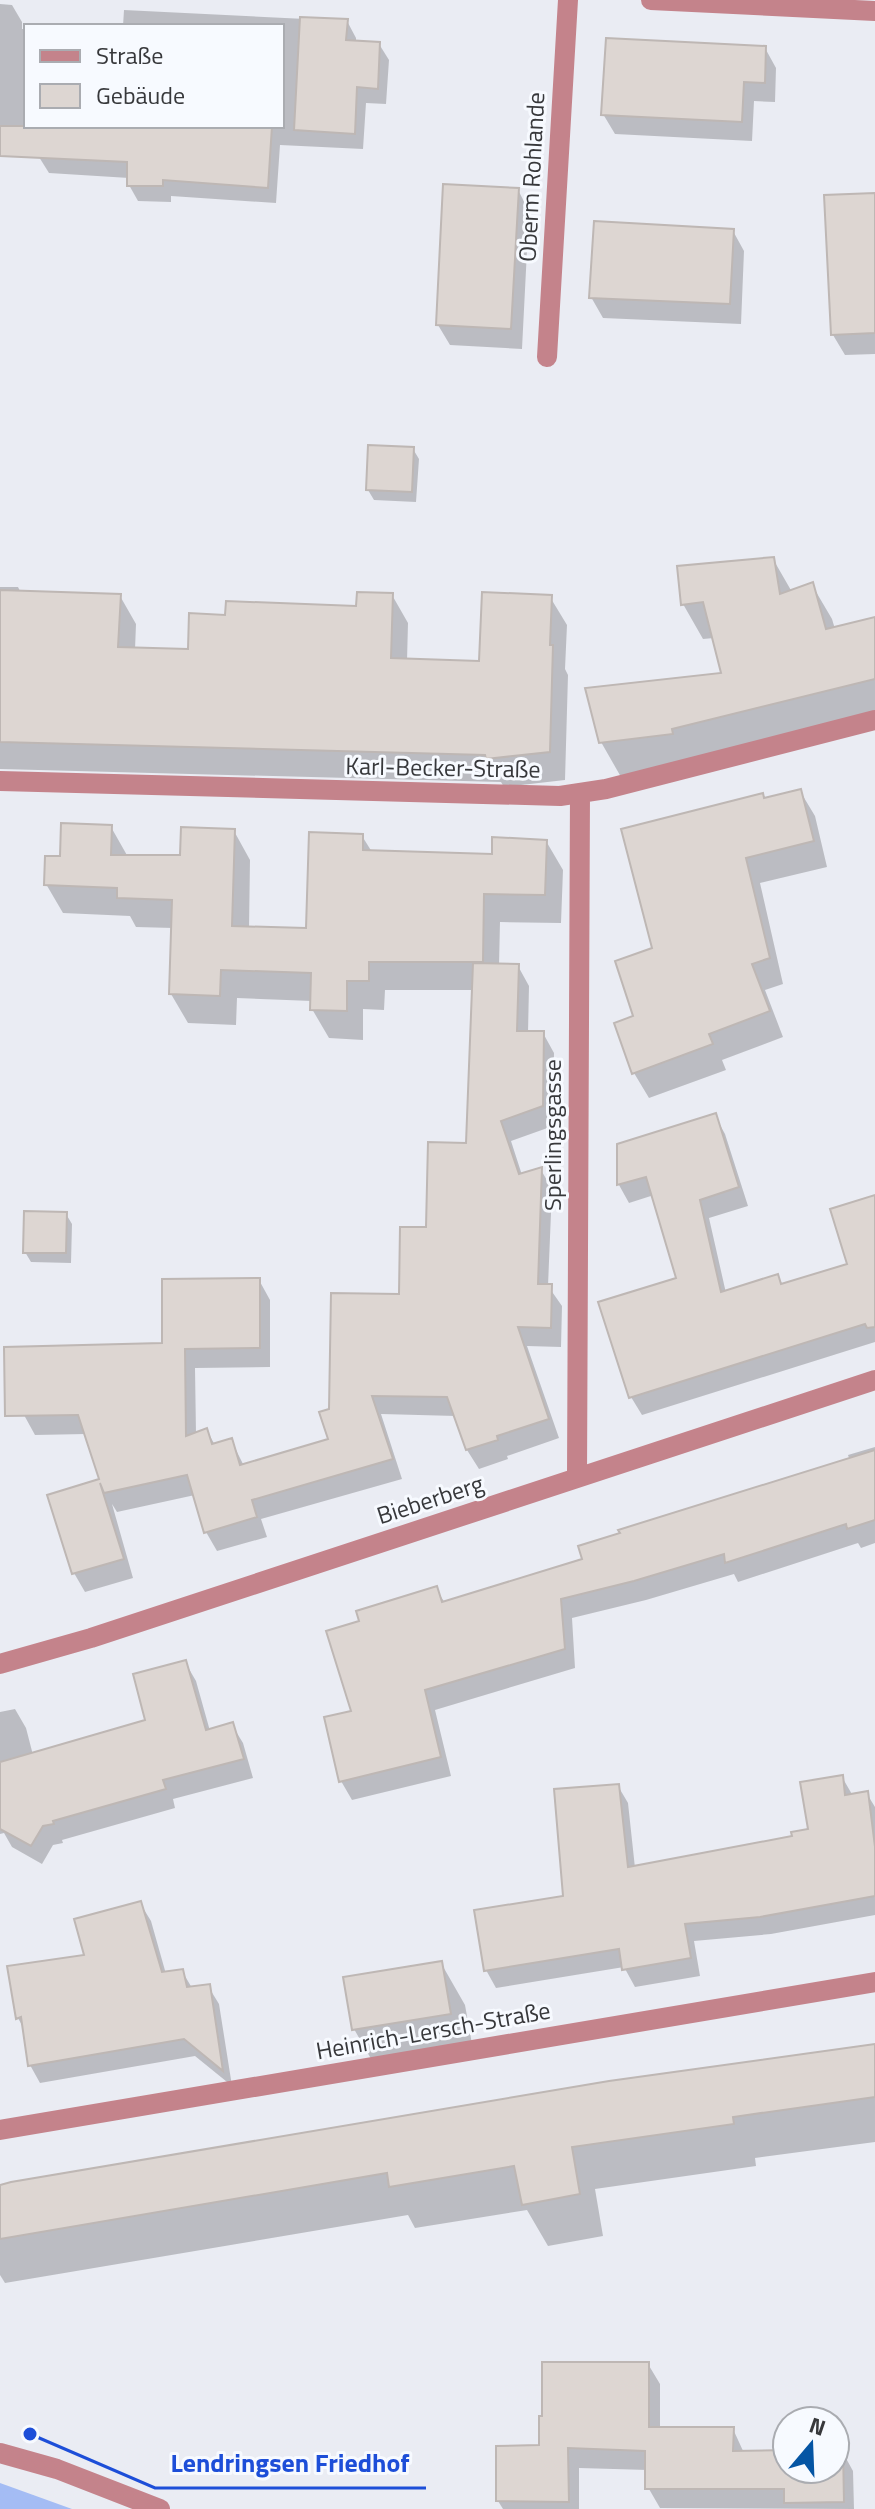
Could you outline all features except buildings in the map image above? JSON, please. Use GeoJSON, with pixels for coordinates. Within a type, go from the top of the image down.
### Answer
{"type":"FeatureCollection","features":[{"type":"Feature","properties":{"kind":"street","name":"Oberm Rohlande"},"geometry":{"type":"LineString","coordinates":[[547,357],[568,0]]}},
{"type":"Feature","properties":{"kind":"street"},"geometry":{"type":"LineString","coordinates":[[651,0],[875,11]]}},
{"type":"Feature","properties":{"kind":"street","name":"Karl-Becker-Straße"},"geometry":{"type":"LineString","coordinates":[[0,781],[560,796],[606,789],[875,720]]}},
{"type":"Feature","properties":{"kind":"street","name":"Sperlingsgasse"},"geometry":{"type":"LineString","coordinates":[[577,1478],[580,793]]}},
{"type":"Feature","properties":{"kind":"street","name":"Bieberberg"},"geometry":{"type":"LineString","coordinates":[[0,1664],[106,1633],[875,1380]]}},
{"type":"Feature","properties":{"kind":"street","name":"Heinrich-Lersch-Straße"},"geometry":{"type":"LineString","coordinates":[[0,2130],[875,1982]]}},
{"type":"Feature","properties":{"kind":"street"},"geometry":{"type":"LineString","coordinates":[[0,2453],[57,2469],[160,2509]]}},
{"type":"Feature","properties":{"kind":"shaded area"},"geometry":{"type":"Polygon","coordinates":[[[0,2483],[72,2509],[0,2509],[0,2483]]]}},
{"type":"Feature","properties":{"kind":"place","name":"Lendringsen Friedhof"},"geometry":{"type":"Point","coordinates":[30,2434]}}]}
